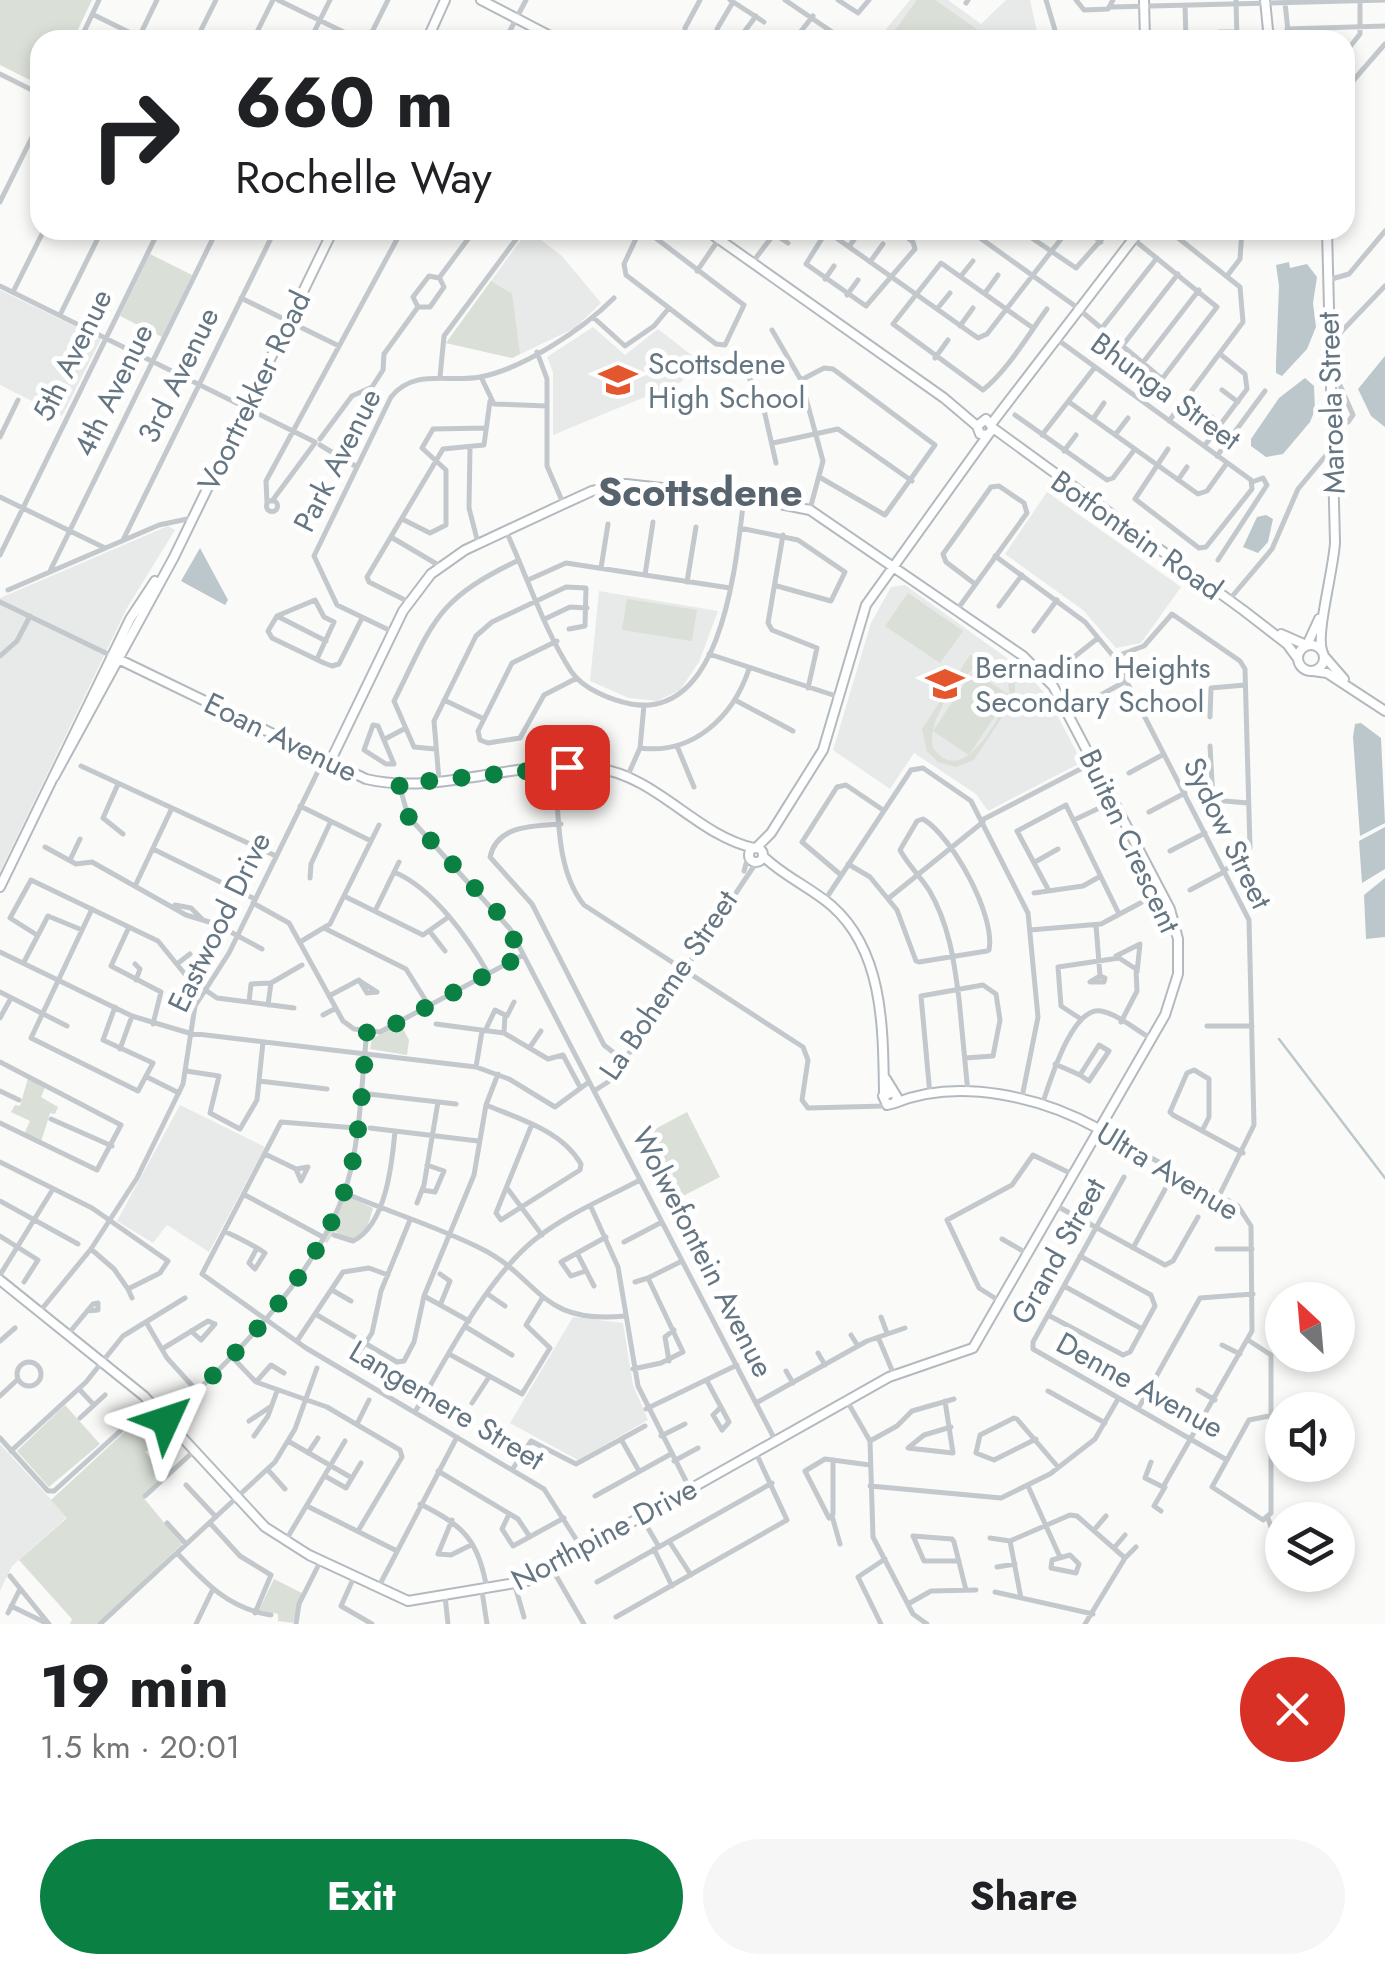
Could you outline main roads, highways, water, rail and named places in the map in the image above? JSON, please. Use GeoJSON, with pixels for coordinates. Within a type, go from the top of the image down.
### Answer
{"type":"FeatureCollection","features":[{"type":"Feature","properties":{"kind":"waterway"},"geometry":{"type":"LineString","coordinates":[[1279,1039],[1385,1178]]}},
{"type":"Feature","properties":{"kind":"place","name":"Scottsdene High School"},"geometry":{"type":"Point","coordinates":[618,380]}},
{"type":"Feature","properties":{"kind":"place","name":"Bernadino Heights Secondary School"},"geometry":{"type":"Point","coordinates":[945,684]}},
{"type":"Feature","properties":{"kind":"district","name":"Scottsdene"},"geometry":{"type":"Point","coordinates":[700,492]}}]}
